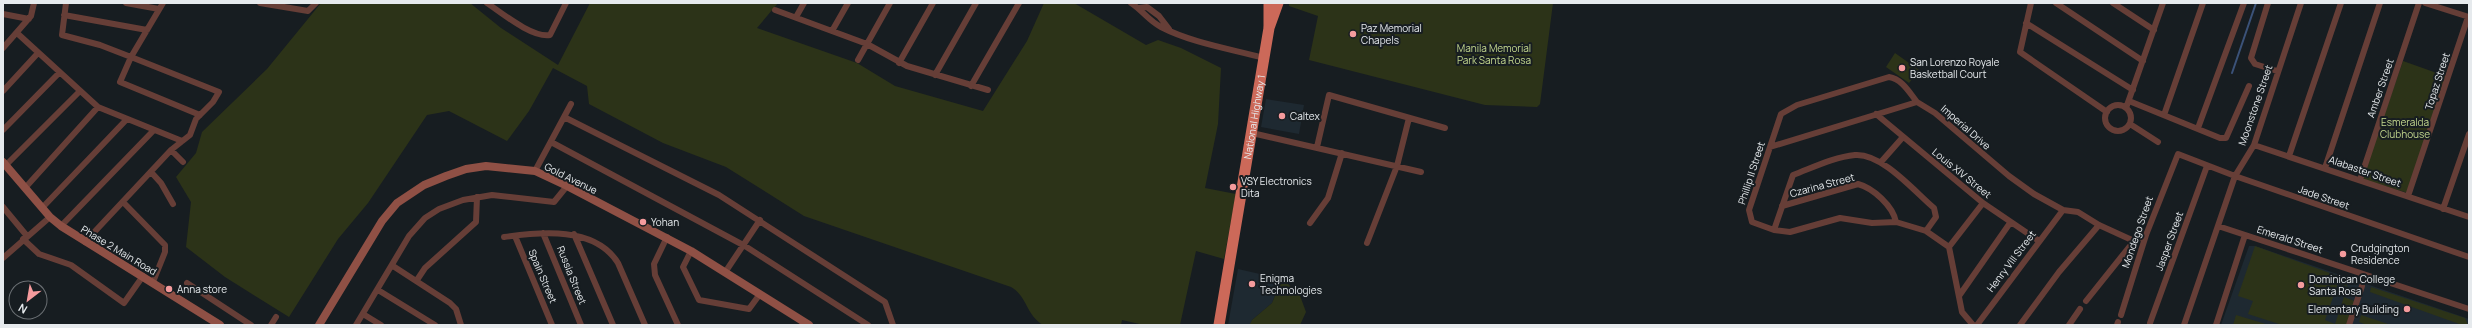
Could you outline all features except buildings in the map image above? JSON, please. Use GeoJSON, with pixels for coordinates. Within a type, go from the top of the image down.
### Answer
{"type":"FeatureCollection","features":[{"type":"Feature","properties":{"kind":"highway","name":"National Highway 1"},"geometry":{"type":"LineString","coordinates":[[1269,3],[1267,11],[1269,28]]}},
{"type":"Feature","properties":{"kind":"highway","name":"National Highway 1"},"geometry":{"type":"LineString","coordinates":[[1219,325],[1269,28],[1278,3]]}},
{"type":"Feature","properties":{"kind":"street"},"geometry":{"type":"LineString","coordinates":[[3,48],[28,19],[34,3]]}},
{"type":"Feature","properties":{"kind":"street"},"geometry":{"type":"LineString","coordinates":[[66,3],[62,32],[66,38],[100,45],[219,92],[213,102],[200,115],[190,135],[171,150],[85,242]]}},
{"type":"Feature","properties":{"kind":"street"},"geometry":{"type":"LineString","coordinates":[[126,3],[159,9]]}},
{"type":"Feature","properties":{"kind":"street"},"geometry":{"type":"LineString","coordinates":[[163,3],[131,57],[120,82],[200,115]]}},
{"type":"Feature","properties":{"kind":"street"},"geometry":{"type":"LineString","coordinates":[[260,3],[310,10],[316,3]]}},
{"type":"Feature","properties":{"kind":"street"},"geometry":{"type":"LineString","coordinates":[[487,3],[523,27],[543,36],[550,35],[566,5],[558,3]]}},
{"type":"Feature","properties":{"kind":"street"},"geometry":{"type":"LineString","coordinates":[[796,17],[804,3]]}},
{"type":"Feature","properties":{"kind":"street"},"geometry":{"type":"LineString","coordinates":[[832,31],[848,3]]}},
{"type":"Feature","properties":{"kind":"street"},"geometry":{"type":"LineString","coordinates":[[858,60],[890,3]]}},
{"type":"Feature","properties":{"kind":"street"},"geometry":{"type":"LineString","coordinates":[[899,63],[933,3]]}},
{"type":"Feature","properties":{"kind":"street"},"geometry":{"type":"LineString","coordinates":[[935,75],[976,3]]}},
{"type":"Feature","properties":{"kind":"street"},"geometry":{"type":"LineString","coordinates":[[971,86],[1019,3]]}},
{"type":"Feature","properties":{"kind":"street"},"geometry":{"type":"LineString","coordinates":[[1131,3],[1139,8],[1142,14],[1162,28],[1264,58]]}},
{"type":"Feature","properties":{"kind":"street"},"geometry":{"type":"LineString","coordinates":[[2031,3],[2020,52],[2107,112]]}},
{"type":"Feature","properties":{"kind":"street"},"geometry":{"type":"LineString","coordinates":[[2056,3],[2143,61]]}},
{"type":"Feature","properties":{"kind":"street"},"geometry":{"type":"LineString","coordinates":[[2113,3],[2154,30]]}},
{"type":"Feature","properties":{"kind":"street"},"geometry":{"type":"LineString","coordinates":[[2126,108],[2163,3]]}},
{"type":"Feature","properties":{"kind":"street"},"geometry":{"type":"LineString","coordinates":[[2164,115],[2203,3]]}},
{"type":"Feature","properties":{"kind":"street"},"geometry":{"type":"LineString","coordinates":[[2198,128],[2244,3]]}},
{"type":"Feature","properties":{"kind":"street"},"geometry":{"type":"LineString","coordinates":[[2268,3],[2251,58],[2255,64],[2277,71]]}},
{"type":"Feature","properties":{"kind":"street","name":"Moonstone Street"},"geometry":{"type":"LineString","coordinates":[[2184,325],[2235,176],[2254,145],[2277,71],[2301,3]]}},
{"type":"Feature","properties":{"kind":"street"},"geometry":{"type":"LineString","coordinates":[[2289,156],[2341,3]]}},
{"type":"Feature","properties":{"kind":"street"},"geometry":{"type":"LineString","coordinates":[[2325,168],[2380,3]]}},
{"type":"Feature","properties":{"kind":"street","name":"Amber Street"},"geometry":{"type":"LineString","coordinates":[[2360,180],[2419,3]]}},
{"type":"Feature","properties":{"kind":"street"},"geometry":{"type":"LineString","coordinates":[[2426,3],[2468,17]]}},
{"type":"Feature","properties":{"kind":"street"},"geometry":{"type":"LineString","coordinates":[[775,10],[867,44],[899,63],[988,90]]}},
{"type":"Feature","properties":{"kind":"street"},"geometry":{"type":"LineString","coordinates":[[3,14],[28,19]]}},
{"type":"Feature","properties":{"kind":"street"},"geometry":{"type":"LineString","coordinates":[[64,15],[147,30]]}},
{"type":"Feature","properties":{"kind":"street","name":"Topaz Street"},"geometry":{"type":"LineString","coordinates":[[2408,196],[2468,17]]}},
{"type":"Feature","properties":{"kind":"street"},"geometry":{"type":"LineString","coordinates":[[2026,23],[2132,90]]}},
{"type":"Feature","properties":{"kind":"street"},"geometry":{"type":"LineString","coordinates":[[17,33],[79,92],[98,107],[182,141]]}},
{"type":"Feature","properties":{"kind":"street"},"geometry":{"type":"LineString","coordinates":[[3,91],[38,53]]}},
{"type":"Feature","properties":{"kind":"street"},"geometry":{"type":"LineString","coordinates":[[3,130],[59,73]]}},
{"type":"Feature","properties":{"kind":"street","name":"Phillip II Street"},"geometry":{"type":"LineString","coordinates":[[1917,102],[1903,84],[1895,78],[1889,77],[1797,106],[1781,114],[1749,210],[1752,222],[1774,230],[1790,232],[1840,218],[1872,223],[1896,222],[1926,231],[1949,247]]}},
{"type":"Feature","properties":{"kind":"street"},"geometry":{"type":"LineString","coordinates":[[2129,100],[2220,138],[2228,136],[2249,86]]}},
{"type":"Feature","properties":{"kind":"street"},"geometry":{"type":"LineString","coordinates":[[4,164],[79,92]]}},
{"type":"Feature","properties":{"kind":"street"},"geometry":{"type":"LineString","coordinates":[[1317,147],[1329,95],[1445,128]]}},
{"type":"Feature","properties":{"kind":"street"},"geometry":{"type":"LineString","coordinates":[[1770,147],[1917,102]]}},
{"type":"Feature","properties":{"kind":"street","name":"Imperial Drive"},"geometry":{"type":"LineString","coordinates":[[1917,102],[1935,113],[2009,176],[2063,210],[2078,212],[2099,226],[2134,241]]}},
{"type":"Feature","properties":{"kind":"street"},"geometry":{"type":"LineString","coordinates":[[535,171],[571,104]]}},
{"type":"Feature","properties":{"kind":"street"},"geometry":{"type":"LineString","coordinates":[[2119,105],[2126,108],[2130,112],[2130,124],[2127,129],[2115,131],[2106,124],[2107,112],[2112,107],[2119,105]]}},
{"type":"Feature","properties":{"kind":"street"},"geometry":{"type":"LineString","coordinates":[[25,188],[98,107]]}},
{"type":"Feature","properties":{"kind":"street","name":"Louis XIV Street"},"geometry":{"type":"LineString","coordinates":[[1876,114],[1983,203],[2010,223],[2039,241]]}},
{"type":"Feature","properties":{"kind":"street"},"geometry":{"type":"LineString","coordinates":[[564,117],[670,169],[760,220],[885,302],[894,325]]}},
{"type":"Feature","properties":{"kind":"street"},"geometry":{"type":"LineString","coordinates":[[1367,243],[1397,166],[1409,118]]}},
{"type":"Feature","properties":{"kind":"street"},"geometry":{"type":"LineString","coordinates":[[42,208],[127,119]]}},
{"type":"Feature","properties":{"kind":"street"},"geometry":{"type":"LineString","coordinates":[[2130,124],[2158,142]]}},
{"type":"Feature","properties":{"kind":"street"},"geometry":{"type":"LineString","coordinates":[[61,226],[154,130]]}},
{"type":"Feature","properties":{"kind":"street"},"geometry":{"type":"LineString","coordinates":[[1252,133],[1421,172]]}},
{"type":"Feature","properties":{"kind":"street"},"geometry":{"type":"LineString","coordinates":[[2443,209],[2469,134]]}},
{"type":"Feature","properties":{"kind":"street"},"geometry":{"type":"LineString","coordinates":[[1881,162],[1903,137]]}},
{"type":"Feature","properties":{"kind":"street"},"geometry":{"type":"LineString","coordinates":[[551,142],[745,246],[868,325]]}},
{"type":"Feature","properties":{"kind":"street","name":"Alabaster Street"},"geometry":{"type":"LineString","coordinates":[[2254,145],[2469,217]]}},
{"type":"Feature","properties":{"kind":"street"},"geometry":{"type":"LineString","coordinates":[[171,150],[183,162]]}},
{"type":"Feature","properties":{"kind":"street"},"geometry":{"type":"LineString","coordinates":[[1310,223],[1328,198],[1342,153]]}},
{"type":"Feature","properties":{"kind":"street","name":"Jade Street"},"geometry":{"type":"LineString","coordinates":[[2176,157],[2182,154],[2207,166],[2469,257]]}},
{"type":"Feature","properties":{"kind":"street"},"geometry":{"type":"LineString","coordinates":[[1774,230],[1793,175],[1854,155],[1867,156],[1881,162],[1934,208],[1936,217],[1926,231]]}},
{"type":"Feature","properties":{"kind":"street","name":"Mondego Street"},"geometry":{"type":"LineString","coordinates":[[2121,315],[2146,235],[2176,157]]}},
{"type":"Feature","properties":{"kind":"street","name":"Phase 2 Main Road"},"geometry":{"type":"LineString","coordinates":[[4,164],[50,217],[61,226],[220,325]]}},
{"type":"Feature","properties":{"kind":"street","name":"Gold Avenue"},"geometry":{"type":"LineString","coordinates":[[321,324],[382,221],[397,203],[424,185],[466,169],[486,166],[535,171],[566,186],[667,237],[726,271],[809,325]]}},
{"type":"Feature","properties":{"kind":"street","name":"Jasper Street"},"geometry":{"type":"LineString","coordinates":[[2150,323],[2207,166]]}},
{"type":"Feature","properties":{"kind":"street"},"geometry":{"type":"LineString","coordinates":[[151,172],[161,183],[173,204]]}},
{"type":"Feature","properties":{"kind":"street","name":"Czarina Street"},"geometry":{"type":"LineString","coordinates":[[1782,206],[1858,184],[1864,186],[1891,208],[1896,222]]}},
{"type":"Feature","properties":{"kind":"street"},"geometry":{"type":"LineString","coordinates":[[356,325],[393,266],[409,236],[426,218],[439,209],[477,197],[514,197],[554,202],[566,186]]}},
{"type":"Feature","properties":{"kind":"street"},"geometry":{"type":"LineString","coordinates":[[417,280],[425,268],[476,222],[477,197]]}},
{"type":"Feature","properties":{"kind":"street"},"geometry":{"type":"LineString","coordinates":[[123,202],[165,245],[165,252],[153,282]]}},
{"type":"Feature","properties":{"kind":"street"},"geometry":{"type":"LineString","coordinates":[[1973,325],[1962,312],[1949,247],[1983,203]]}},
{"type":"Feature","properties":{"kind":"street"},"geometry":{"type":"LineString","coordinates":[[3,207],[25,238],[39,254],[71,265],[124,304],[143,276]]}},
{"type":"Feature","properties":{"kind":"street","name":"Henry VIII Street"},"geometry":{"type":"LineString","coordinates":[[1977,325],[2063,210]]}},
{"type":"Feature","properties":{"kind":"street"},"geometry":{"type":"LineString","coordinates":[[4,254],[50,217]]}},
{"type":"Feature","properties":{"kind":"street"},"geometry":{"type":"LineString","coordinates":[[726,271],[745,246],[760,220]]}},
{"type":"Feature","properties":{"kind":"street"},"geometry":{"type":"LineString","coordinates":[[1959,296],[2010,223]]}},
{"type":"Feature","properties":{"kind":"street"},"geometry":{"type":"LineString","coordinates":[[2020,325],[2059,272],[2099,226]]}},
{"type":"Feature","properties":{"kind":"street","name":"Emerald Street"},"geometry":{"type":"LineString","coordinates":[[2218,226],[2469,310]]}},
{"type":"Feature","properties":{"kind":"street"},"geometry":{"type":"LineString","coordinates":[[504,237],[543,233],[574,234],[596,244],[614,257],[645,325]]}},
{"type":"Feature","properties":{"kind":"street","name":"Russia Street"},"geometry":{"type":"LineString","coordinates":[[543,233],[582,325]]}},
{"type":"Feature","properties":{"kind":"street"},"geometry":{"type":"LineString","coordinates":[[574,234],[613,325]]}},
{"type":"Feature","properties":{"kind":"street"},"geometry":{"type":"LineString","coordinates":[[2086,300],[2134,241],[2146,235]]}},
{"type":"Feature","properties":{"kind":"street"},"geometry":{"type":"LineString","coordinates":[[2216,325],[2245,235]]}},
{"type":"Feature","properties":{"kind":"street","name":"Spain Street"},"geometry":{"type":"LineString","coordinates":[[515,236],[552,325]]}},
{"type":"Feature","properties":{"kind":"street"},"geometry":{"type":"LineString","coordinates":[[667,237],[654,264],[655,275],[678,325]]}},
{"type":"Feature","properties":{"kind":"street"},"geometry":{"type":"LineString","coordinates":[[691,251],[683,267],[699,300],[750,309],[760,294]]}},
{"type":"Feature","properties":{"kind":"street"},"geometry":{"type":"LineString","coordinates":[[393,266],[417,280],[456,309],[461,324],[454,325]]}},
{"type":"Feature","properties":{"kind":"street"},"geometry":{"type":"LineString","coordinates":[[187,283],[248,324]]}},
{"type":"Feature","properties":{"kind":"street"},"geometry":{"type":"LineString","coordinates":[[2349,325],[2362,286]]}},
{"type":"Feature","properties":{"kind":"street"},"geometry":{"type":"LineString","coordinates":[[378,290],[435,325]]}},
{"type":"Feature","properties":{"kind":"street"},"geometry":{"type":"LineString","coordinates":[[2069,325],[2080,309]]}},
{"type":"Feature","properties":{"kind":"street"},"geometry":{"type":"LineString","coordinates":[[363,314],[380,325]]}},
{"type":"Feature","properties":{"kind":"street"},"geometry":{"type":"LineString","coordinates":[[271,325],[276,317]]}},
{"type":"Feature","properties":{"kind":"shaded area","name":"Caltex"},"geometry":{"type":"Polygon","coordinates":[[[1266,99],[1304,105],[1299,134],[1261,127],[1266,99]]]}},
{"type":"Feature","properties":{"kind":"shaded area","name":"Dominican College Santa Rosa"},"geometry":{"type":"Polygon","coordinates":[[[2249,246],[2255,246],[2469,319],[2469,325],[2221,325],[2249,246]]]}},
{"type":"Feature","properties":{"kind":"shaded area"},"geometry":{"type":"Polygon","coordinates":[[[1238,269],[1282,279],[1272,303],[1252,320],[1251,324],[1254,325],[1228,325],[1238,269]]]}},
{"type":"Feature","properties":{"kind":"green space"},"geometry":{"type":"Polygon","coordinates":[[[321,3],[470,3],[501,28],[558,65],[590,3],[778,3],[757,28],[857,63],[895,86],[983,111],[1027,41],[1044,3],[1074,3],[1146,45],[1158,40],[1181,48],[1221,68],[1218,124],[1205,188],[1236,194],[1224,259],[1196,251],[1180,325],[1144,325],[1122,320],[1121,325],[1043,325],[1037,321],[1020,295],[1011,287],[804,216],[726,167],[663,143],[589,104],[587,86],[553,68],[529,111],[507,141],[449,111],[427,115],[368,203],[338,239],[289,317],[225,277],[186,247],[191,202],[176,177],[196,153],[202,132],[267,69],[321,3]]]}},
{"type":"Feature","properties":{"kind":"green space","name":"Manila Memorial Park Santa Rosa"},"geometry":{"type":"Polygon","coordinates":[[[1289,3],[1553,3],[1540,104],[1537,107],[1485,105],[1309,60],[1318,16],[1289,6],[1289,3]]]}},
{"type":"Feature","properties":{"kind":"green space","name":"San Lorenzo Royale Basketball Court"},"geometry":{"type":"Polygon","coordinates":[[[1895,53],[1919,70],[1909,83],[1886,67],[1895,53]]]}},
{"type":"Feature","properties":{"kind":"green space","name":"Esmeralda Clubhouse"},"geometry":{"type":"Polygon","coordinates":[[[2403,61],[2448,77],[2408,193],[2362,179],[2403,61]]]}},
{"type":"Feature","properties":{"kind":"green space"},"geometry":{"type":"Polygon","coordinates":[[[2255,246],[2341,277],[2348,287],[2338,283],[2325,320],[2335,324],[2344,297],[2357,302],[2349,325],[2282,325],[2248,314],[2253,301],[2238,296],[2255,246]]]}},
{"type":"Feature","properties":{"kind":"green space"},"geometry":{"type":"Polygon","coordinates":[[[1282,279],[1299,293],[1306,312],[1300,325],[1250,324],[1252,320],[1272,303],[1282,279]]]}},
{"type":"Feature","properties":{"kind":"green space"},"geometry":{"type":"Polygon","coordinates":[[[2371,287],[2465,318],[2468,325],[2462,325],[2370,292],[2371,287]]]}},
{"type":"Feature","properties":{"kind":"green space"},"geometry":{"type":"Polygon","coordinates":[[[2236,315],[2269,325],[2233,325],[2236,315]]]}},
{"type":"Feature","properties":{"kind":"green space"},"geometry":{"type":"Polygon","coordinates":[[[2361,315],[2391,325],[2367,325],[2359,322],[2361,315]]]}},
{"type":"Feature","properties":{"kind":"waterway"},"geometry":{"type":"LineString","coordinates":[[2232,73],[2256,3]]}},
{"type":"Feature","properties":{"kind":"place","name":"Paz Memorial Chapels"},"geometry":{"type":"Point","coordinates":[1353,34]}},
{"type":"Feature","properties":{"kind":"place","name":"San Lorenzo Royale Basketball Court"},"geometry":{"type":"Point","coordinates":[1902,68]}},
{"type":"Feature","properties":{"kind":"place","name":"Caltex"},"geometry":{"type":"Point","coordinates":[1282,116]}},
{"type":"Feature","properties":{"kind":"place","name":"VSY Electronics Dita"},"geometry":{"type":"Point","coordinates":[1233,187]}},
{"type":"Feature","properties":{"kind":"place","name":"Yohan"},"geometry":{"type":"Point","coordinates":[643,222]}},
{"type":"Feature","properties":{"kind":"place","name":"Crudgington Residence"},"geometry":{"type":"Point","coordinates":[2343,254]}},
{"type":"Feature","properties":{"kind":"place","name":"Enigma Technologies"},"geometry":{"type":"Point","coordinates":[1252,284]}},
{"type":"Feature","properties":{"kind":"place","name":"Dominican College Santa Rosa"},"geometry":{"type":"Point","coordinates":[2301,285]}},
{"type":"Feature","properties":{"kind":"place","name":"Anna store"},"geometry":{"type":"Point","coordinates":[169,289]}},
{"type":"Feature","properties":{"kind":"place","name":"Elementary Building"},"geometry":{"type":"Point","coordinates":[2407,309]}}]}
